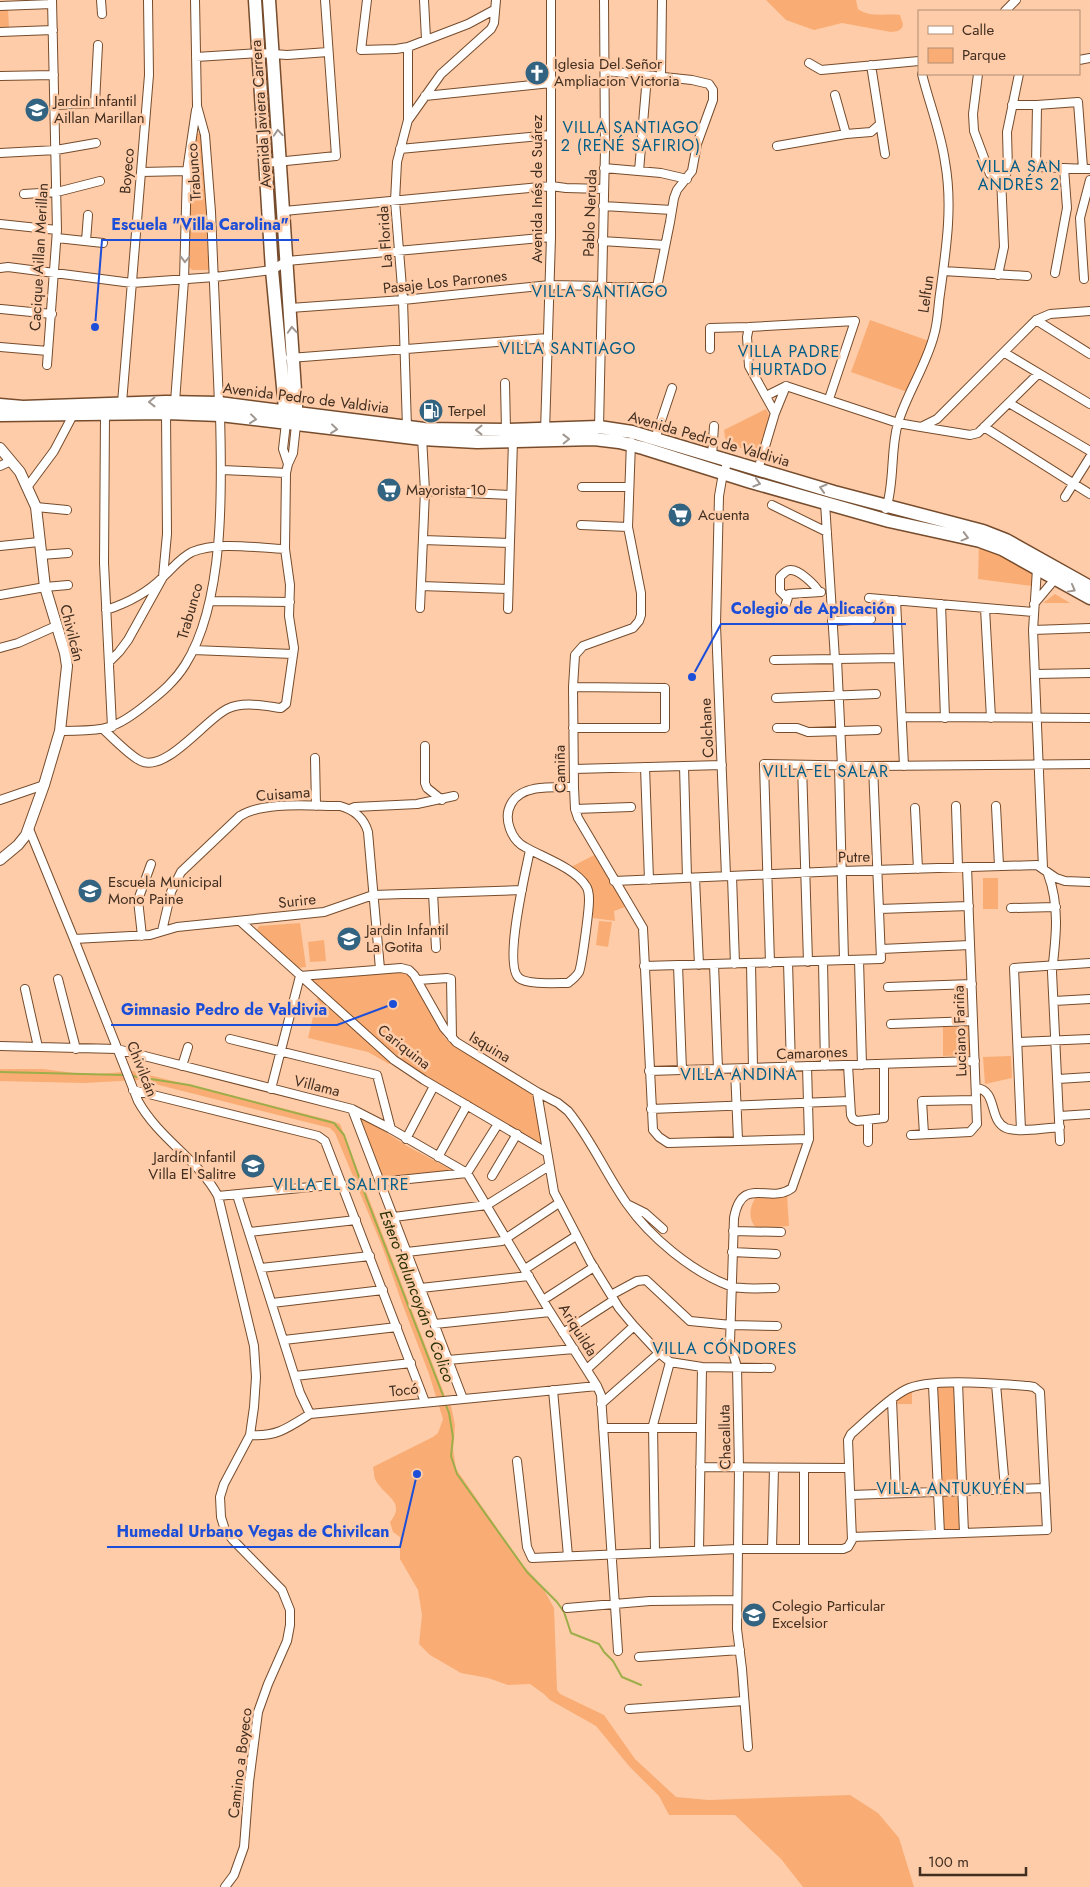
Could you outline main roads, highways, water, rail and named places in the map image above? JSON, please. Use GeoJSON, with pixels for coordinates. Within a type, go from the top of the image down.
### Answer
{"type":"FeatureCollection","features":[{"type":"Feature","properties":{"kind":"main road","name":"Avenida Javiera Carrera"},"geometry":{"type":"LineString","coordinates":[[255,0],[272,270],[281,359],[291,418]]}},
{"type":"Feature","properties":{"kind":"main road","name":"Avenida Javiera Carrera"},"geometry":{"type":"LineString","coordinates":[[269,0],[294,358],[291,418]]}},
{"type":"Feature","properties":{"kind":"main road","name":"Avenida Pedro de Valdivia"},"geometry":{"type":"LineString","coordinates":[[0,405],[23,407],[175,402],[423,434],[544,434],[599,428],[726,466],[830,504],[890,521],[980,541],[1040,564]]}},
{"type":"Feature","properties":{"kind":"main road","name":"Avenida Pedro de Valdivia"},"geometry":{"type":"LineString","coordinates":[[0,415],[105,415],[219,409]]}},
{"type":"Feature","properties":{"kind":"main road","name":"Avenida Pedro de Valdivia"},"geometry":{"type":"LineString","coordinates":[[291,418],[407,428],[423,434]]}},
{"type":"Feature","properties":{"kind":"main road","name":"Avenida Pedro de Valdivia"},"geometry":{"type":"LineString","coordinates":[[544,434],[594,439],[655,439],[712,456],[726,466],[758,470],[886,510],[984,531],[1006,540],[1090,598]]}},
{"type":"Feature","properties":{"kind":"main road"},"geometry":{"type":"LineString","coordinates":[[830,504],[886,510],[929,524],[941,531]]}},
{"type":"Feature","properties":{"kind":"main road","name":"Avenida Pedro de Valdivia"},"geometry":{"type":"LineString","coordinates":[[1056,574],[1090,587]]}},
{"type":"Feature","properties":{"kind":"waterway","name":"Estero Raluncoyán o Colico"},"geometry":{"type":"LineString","coordinates":[[0,1072],[124,1075]]}},
{"type":"Feature","properties":{"kind":"waterway","name":"Estero Raluncoyán o Colico"},"geometry":{"type":"LineString","coordinates":[[132,1076],[189,1085],[334,1123],[344,1135],[444,1398]]}},
{"type":"Feature","properties":{"kind":"waterway","name":"Estero Raluncoyán o Colico"},"geometry":{"type":"LineString","coordinates":[[445,1403],[449,1413],[453,1437],[451,1456],[457,1474],[527,1572],[557,1602],[564,1612],[571,1633],[599,1644],[613,1661],[622,1677],[641,1685]]}},
{"type":"Feature","properties":{"kind":"place","name":"Iglesia Del Señor Ampliacion Victoria"},"geometry":{"type":"Point","coordinates":[537,73]}},
{"type":"Feature","properties":{"kind":"place","name":"Jardin Infantil Aillan Marillan"},"geometry":{"type":"Point","coordinates":[37,110]}},
{"type":"Feature","properties":{"kind":"place","name":"Escuela \"Villa Carolina\""},"geometry":{"type":"Point","coordinates":[95,327]}},
{"type":"Feature","properties":{"kind":"place","name":"Terpel"},"geometry":{"type":"Point","coordinates":[431,411]}},
{"type":"Feature","properties":{"kind":"place","name":"Mayorista 10"},"geometry":{"type":"Point","coordinates":[389,490]}},
{"type":"Feature","properties":{"kind":"place","name":"Acuenta"},"geometry":{"type":"Point","coordinates":[680,515]}},
{"type":"Feature","properties":{"kind":"place","name":"Colegio de Aplicación"},"geometry":{"type":"Point","coordinates":[692,677]}},
{"type":"Feature","properties":{"kind":"place","name":"Escuela Municipal Mono Paine"},"geometry":{"type":"Point","coordinates":[90,891]}},
{"type":"Feature","properties":{"kind":"place","name":"Jardin Infantil La Gotita"},"geometry":{"type":"Point","coordinates":[349,939]}},
{"type":"Feature","properties":{"kind":"place","name":"Gimnasio Pedro de Valdivia"},"geometry":{"type":"Point","coordinates":[393,1004]}},
{"type":"Feature","properties":{"kind":"place","name":"Jardín Infantil Villa El Salitre"},"geometry":{"type":"Point","coordinates":[253,1166]}},
{"type":"Feature","properties":{"kind":"place","name":"Humedal Urbano Vegas de Chivilcan"},"geometry":{"type":"Point","coordinates":[417,1474]}},
{"type":"Feature","properties":{"kind":"place","name":"Colegio Particular Excelsior"},"geometry":{"type":"Point","coordinates":[754,1615]}},
{"type":"Feature","properties":{"kind":"district","name":"VILLA SANTIAGO 2 (RENÉ SAFIRIO)"},"geometry":{"type":"Point","coordinates":[631,136]}},
{"type":"Feature","properties":{"kind":"district","name":"VILLA SAN ANDRÉS 2"},"geometry":{"type":"Point","coordinates":[1019,175]}},
{"type":"Feature","properties":{"kind":"district","name":"VILLA SANTIAGO"},"geometry":{"type":"Point","coordinates":[600,291]}},
{"type":"Feature","properties":{"kind":"district","name":"VILLA SANTIAGO"},"geometry":{"type":"Point","coordinates":[568,348]}},
{"type":"Feature","properties":{"kind":"district","name":"VILLA PADRE HURTADO"},"geometry":{"type":"Point","coordinates":[789,360]}},
{"type":"Feature","properties":{"kind":"district","name":"VILLA EL SALAR"},"geometry":{"type":"Point","coordinates":[826,771]}},
{"type":"Feature","properties":{"kind":"district","name":"VILLA ANDINA"},"geometry":{"type":"Point","coordinates":[739,1074]}},
{"type":"Feature","properties":{"kind":"district","name":"VILLA EL SALITRE"},"geometry":{"type":"Point","coordinates":[341,1184]}},
{"type":"Feature","properties":{"kind":"district","name":"VILLA CÓNDORES"},"geometry":{"type":"Point","coordinates":[725,1348]}},
{"type":"Feature","properties":{"kind":"district","name":"VILLA ANTUKUYÉN"},"geometry":{"type":"Point","coordinates":[951,1488]}}]}
